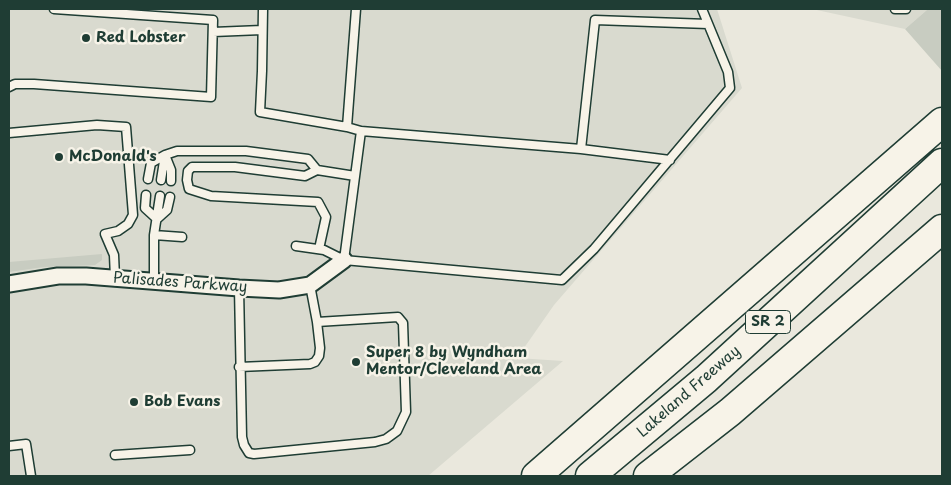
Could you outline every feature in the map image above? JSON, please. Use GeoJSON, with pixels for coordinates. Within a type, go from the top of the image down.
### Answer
{"type":"FeatureCollection","features":[{"type":"Feature","properties":{"kind":"highway"},"geometry":{"type":"LineString","coordinates":[[536,476],[942,122]]}},
{"type":"Feature","properties":{"kind":"highway","name":"Lakeland Freeway"},"geometry":{"type":"LineString","coordinates":[[590,476],[706,379],[942,163]]}},
{"type":"Feature","properties":{"kind":"highway","name":"SR 2"},"geometry":{"type":"LineString","coordinates":[[648,476],[730,412],[942,229]]}},
{"type":"Feature","properties":{"kind":"highway"},"geometry":{"type":"LineString","coordinates":[[678,476],[730,412]]}},
{"type":"Feature","properties":{"kind":"street","name":"Palisades Parkway"},"geometry":{"type":"LineString","coordinates":[[9,284],[58,276],[86,276],[279,290],[310,285],[344,260]]}},
{"type":"Feature","properties":{"kind":"lane"},"geometry":{"type":"LineString","coordinates":[[9,87],[15,84],[34,84],[211,97],[213,20],[54,9]]}},
{"type":"Feature","properties":{"kind":"lane"},"geometry":{"type":"LineString","coordinates":[[262,9],[260,112],[347,127],[360,132],[581,149],[670,160]]}},
{"type":"Feature","properties":{"kind":"lane"},"geometry":{"type":"LineString","coordinates":[[347,127],[356,9]]}},
{"type":"Feature","properties":{"kind":"lane"},"geometry":{"type":"LineString","coordinates":[[296,246],[324,250],[344,260],[562,280],[594,249],[730,88],[728,72],[702,9]]}},
{"type":"Feature","properties":{"kind":"lane"},"geometry":{"type":"LineString","coordinates":[[895,9],[906,9]]}},
{"type":"Feature","properties":{"kind":"lane"},"geometry":{"type":"LineString","coordinates":[[581,149],[594,20],[708,24]]}},
{"type":"Feature","properties":{"kind":"lane"},"geometry":{"type":"LineString","coordinates":[[213,32],[262,30]]}},
{"type":"Feature","properties":{"kind":"lane"},"geometry":{"type":"LineString","coordinates":[[9,133],[97,125],[126,127],[133,215],[128,224],[118,231],[106,234],[114,255],[115,278]]}},
{"type":"Feature","properties":{"kind":"lane"},"geometry":{"type":"LineString","coordinates":[[344,260],[360,132]]}},
{"type":"Feature","properties":{"kind":"lane"},"geometry":{"type":"LineString","coordinates":[[148,179],[151,163],[176,151],[246,151],[308,160],[317,170]]}},
{"type":"Feature","properties":{"kind":"lane"},"geometry":{"type":"LineString","coordinates":[[161,180],[165,155]]}},
{"type":"Feature","properties":{"kind":"lane"},"geometry":{"type":"LineString","coordinates":[[165,155],[171,170],[171,181]]}},
{"type":"Feature","properties":{"kind":"lane"},"geometry":{"type":"LineString","coordinates":[[319,249],[326,217],[318,202],[211,196],[189,189],[188,171],[192,166],[235,167],[305,176],[317,170],[355,176]]}},
{"type":"Feature","properties":{"kind":"lane"},"geometry":{"type":"LineString","coordinates":[[146,194],[145,208],[157,220]]}},
{"type":"Feature","properties":{"kind":"lane"},"geometry":{"type":"LineString","coordinates":[[154,282],[154,235],[160,196]]}},
{"type":"Feature","properties":{"kind":"lane"},"geometry":{"type":"LineString","coordinates":[[157,220],[168,210],[170,197]]}},
{"type":"Feature","properties":{"kind":"lane"},"geometry":{"type":"LineString","coordinates":[[154,235],[182,237]]}},
{"type":"Feature","properties":{"kind":"lane"},"geometry":{"type":"LineString","coordinates":[[239,367],[310,364],[315,362],[319,356],[320,348],[310,285]]}},
{"type":"Feature","properties":{"kind":"lane"},"geometry":{"type":"LineString","coordinates":[[238,288],[242,437],[249,453],[375,442],[391,436],[397,431],[406,412],[403,322],[401,319],[398,317],[317,322]]}},
{"type":"Feature","properties":{"kind":"lane"},"geometry":{"type":"LineString","coordinates":[[9,446],[26,444],[31,476]]}},
{"type":"Feature","properties":{"kind":"lane"},"geometry":{"type":"LineString","coordinates":[[115,455],[190,450]]}},
{"type":"Feature","properties":{"kind":"shaded area"},"geometry":{"type":"Polygon","coordinates":[[[9,9],[717,9],[742,88],[554,305],[517,358],[563,361],[428,476],[9,476],[9,9]]]}},
{"type":"Feature","properties":{"kind":"shaded area"},"geometry":{"type":"Polygon","coordinates":[[[812,9],[928,9],[905,29],[812,9]]]}},
{"type":"Feature","properties":{"kind":"shaded area"},"geometry":{"type":"Polygon","coordinates":[[[928,9],[942,9],[942,71],[905,29],[928,9]]]}},
{"type":"Feature","properties":{"kind":"shaded area"},"geometry":{"type":"Polygon","coordinates":[[[102,254],[102,260],[95,265],[44,267],[9,272],[9,262],[102,254]]]}},
{"type":"Feature","properties":{"kind":"place","name":"Red Lobster"},"geometry":{"type":"Point","coordinates":[86,38]}},
{"type":"Feature","properties":{"kind":"place","name":"McDonald's"},"geometry":{"type":"Point","coordinates":[59,157]}},
{"type":"Feature","properties":{"kind":"place","name":"Super 8 by Wyndham Mentor/Cleveland Area"},"geometry":{"type":"Point","coordinates":[356,362]}},
{"type":"Feature","properties":{"kind":"place","name":"Bob Evans"},"geometry":{"type":"Point","coordinates":[134,402]}}]}
